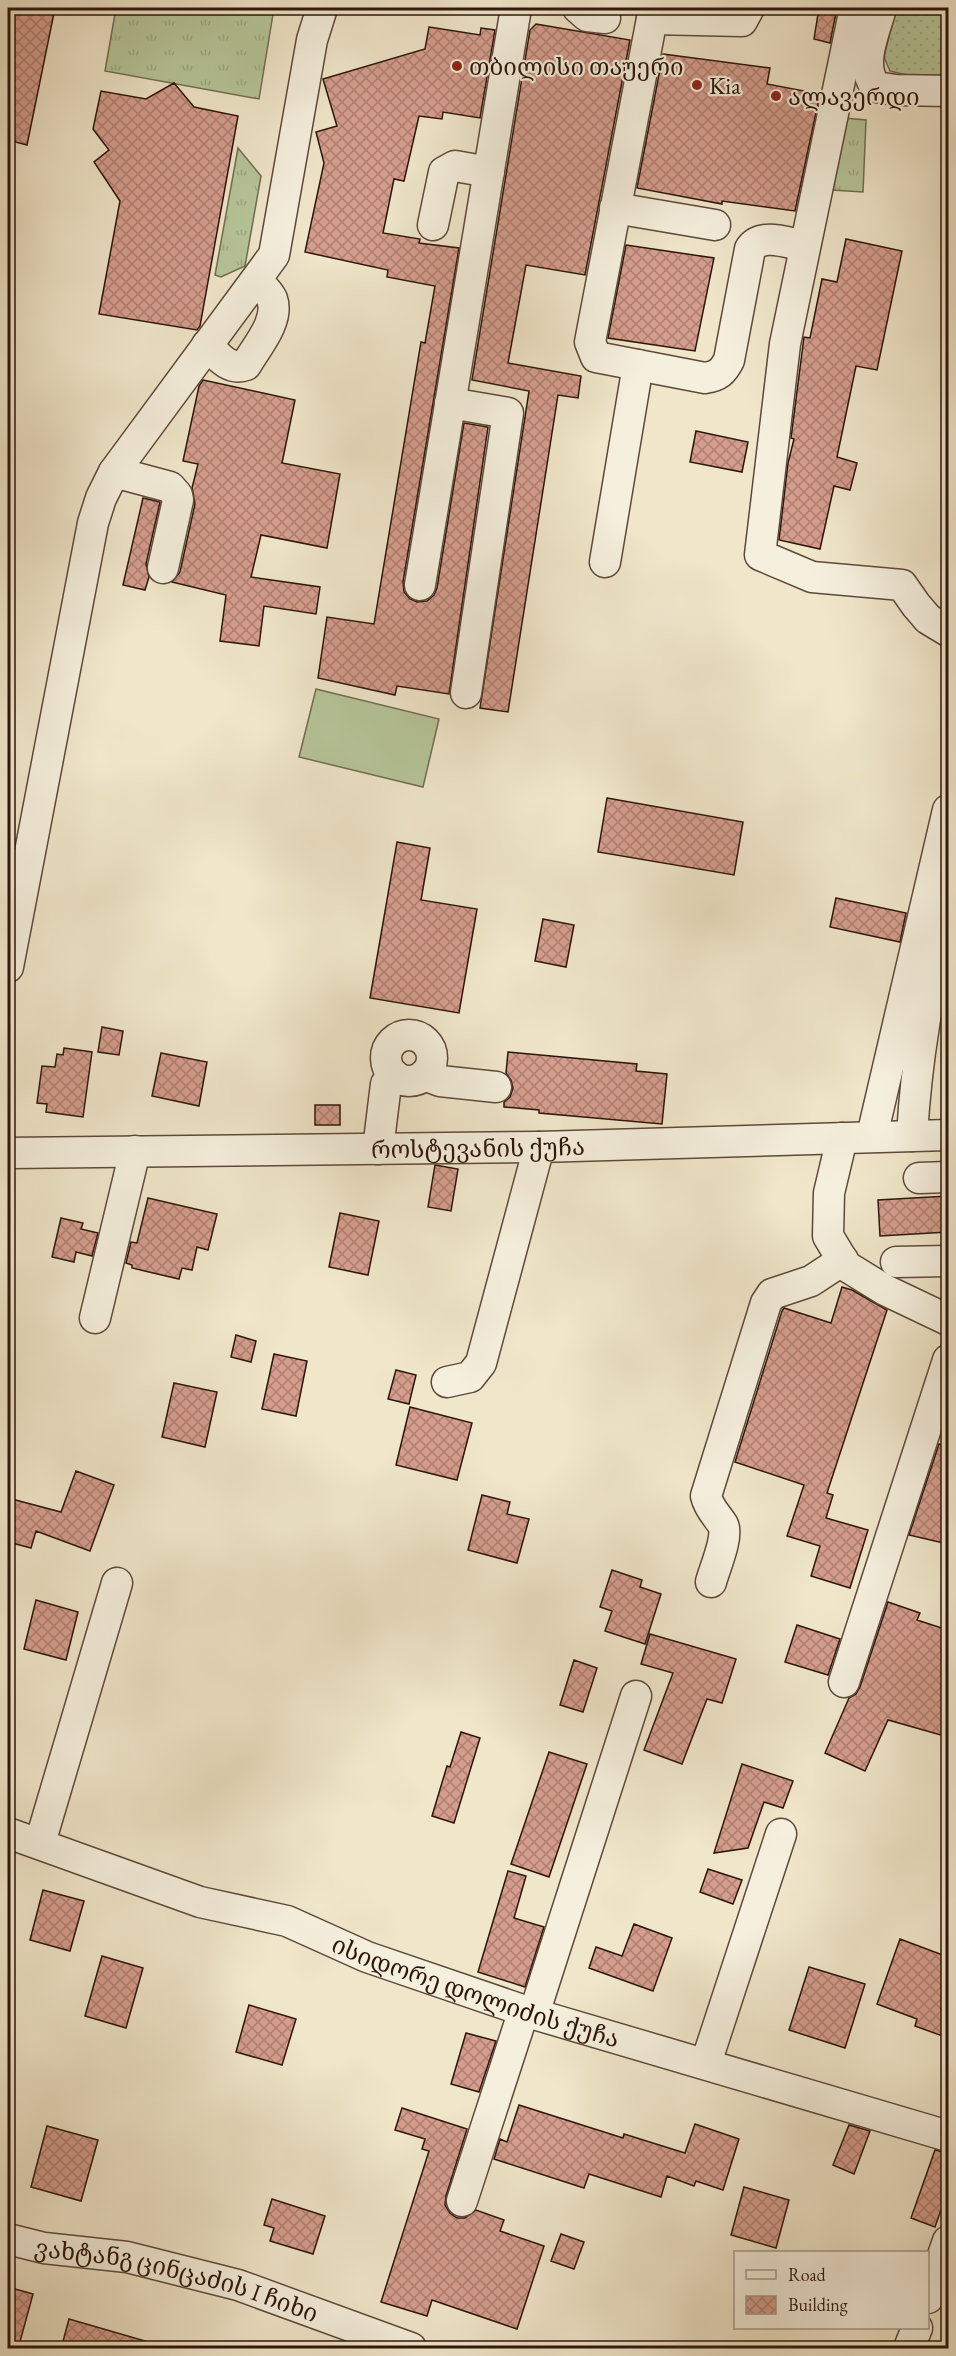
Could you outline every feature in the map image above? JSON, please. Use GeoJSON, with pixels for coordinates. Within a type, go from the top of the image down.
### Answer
{"type":"FeatureCollection","features":[{"type":"Feature","properties":{"kind":"street"},"geometry":{"type":"LineString","coordinates":[[302,8],[312,40]]}},
{"type":"Feature","properties":{"kind":"street"},"geometry":{"type":"LineString","coordinates":[[8,967],[93,523],[101,498],[114,472],[274,255],[312,40],[322,8]]}},
{"type":"Feature","properties":{"kind":"street"},"geometry":{"type":"LineString","coordinates":[[420,585],[516,8]]}},
{"type":"Feature","properties":{"kind":"street"},"geometry":{"type":"LineString","coordinates":[[749,8],[742,21],[653,13],[591,347],[596,357],[705,378],[716,376],[724,371],[729,360],[750,249],[754,243],[765,239],[806,246]]}},
{"type":"Feature","properties":{"kind":"street"},"geometry":{"type":"LineString","coordinates":[[855,8],[785,344],[760,555],[812,577],[902,585],[928,619],[948,631]]}},
{"type":"Feature","properties":{"kind":"street"},"geometry":{"type":"LineString","coordinates":[[881,8],[867,62],[871,81],[876,87],[896,90],[948,91]]}},
{"type":"Feature","properties":{"kind":"street"},"geometry":{"type":"LineString","coordinates":[[433,225],[444,172],[455,166],[489,172]]}},
{"type":"Feature","properties":{"kind":"street"},"geometry":{"type":"LineString","coordinates":[[615,208],[715,225]]}},
{"type":"Feature","properties":{"kind":"street"},"geometry":{"type":"LineString","coordinates":[[207,345],[228,365],[240,368],[246,365],[271,322],[273,313],[271,297],[256,280]]}},
{"type":"Feature","properties":{"kind":"street"},"geometry":{"type":"LineString","coordinates":[[605,562],[638,365]]}},
{"type":"Feature","properties":{"kind":"street"},"geometry":{"type":"LineString","coordinates":[[450,403],[508,413],[466,693]]}},
{"type":"Feature","properties":{"kind":"street"},"geometry":{"type":"LineString","coordinates":[[114,472],[170,487],[177,495],[178,500],[163,568]]}},
{"type":"Feature","properties":{"kind":"street"},"geometry":{"type":"LineString","coordinates":[[872,1136],[948,810]]}},
{"type":"Feature","properties":{"kind":"street"},"geometry":{"type":"LineString","coordinates":[[912,1136],[915,1088],[932,986],[948,918]]}},
{"type":"Feature","properties":{"kind":"street"},"geometry":{"type":"LineString","coordinates":[[411,1035],[418,1037],[429,1047],[431,1062],[424,1075],[411,1081],[394,1075],[388,1066],[387,1051],[396,1039],[411,1035]]}},
{"type":"Feature","properties":{"kind":"street"},"geometry":{"type":"LineString","coordinates":[[378,1149],[386,1084],[394,1075]]}},
{"type":"Feature","properties":{"kind":"street"},"geometry":{"type":"LineString","coordinates":[[424,1075],[440,1081],[496,1087]]}},
{"type":"Feature","properties":{"kind":"street","name":"როსტევანის ქუჩა"},"geometry":{"type":"LineString","coordinates":[[8,1153],[539,1147],[948,1135]]}},
{"type":"Feature","properties":{"kind":"street"},"geometry":{"type":"LineString","coordinates":[[842,1138],[829,1194],[828,1236],[846,1266],[885,1290],[948,1320]]}},
{"type":"Feature","properties":{"kind":"street"},"geometry":{"type":"LineString","coordinates":[[447,1382],[470,1377],[481,1363],[539,1147]]}},
{"type":"Feature","properties":{"kind":"street"},"geometry":{"type":"LineString","coordinates":[[95,1318],[135,1151]]}},
{"type":"Feature","properties":{"kind":"street"},"geometry":{"type":"LineString","coordinates":[[919,1178],[948,1177]]}},
{"type":"Feature","properties":{"kind":"street"},"geometry":{"type":"LineString","coordinates":[[711,1582],[725,1528],[708,1504],[706,1496],[766,1303],[772,1294],[812,1281],[843,1260]]}},
{"type":"Feature","properties":{"kind":"street"},"geometry":{"type":"LineString","coordinates":[[896,1262],[948,1261]]}},
{"type":"Feature","properties":{"kind":"street"},"geometry":{"type":"LineString","coordinates":[[844,1682],[948,1360]]}},
{"type":"Feature","properties":{"kind":"street"},"geometry":{"type":"LineString","coordinates":[[40,1843],[117,1583]]}},
{"type":"Feature","properties":{"kind":"street"},"geometry":{"type":"LineString","coordinates":[[462,2201],[636,1696]]}},
{"type":"Feature","properties":{"kind":"street","name":"ისიდორე დოლიძის ქუჩა"},"geometry":{"type":"LineString","coordinates":[[8,1833],[200,1902],[287,1921],[367,1957],[529,2012],[948,2136]]}},
{"type":"Feature","properties":{"kind":"street"},"geometry":{"type":"LineString","coordinates":[[706,2063],[781,1834]]}},
{"type":"Feature","properties":{"kind":"street","name":"ვახტანგ ცინცაძის I ჩიხი"},"geometry":{"type":"LineString","coordinates":[[8,2239],[44,2248],[127,2257],[238,2285],[411,2349]]}},
{"type":"Feature","properties":{"kind":"street"},"geometry":{"type":"LineString","coordinates":[[929,2293],[948,2241]]}},
{"type":"Feature","properties":{"kind":"street"},"geometry":{"type":"LineString","coordinates":[[909,2349],[916,2329]]}},
{"type":"Feature","properties":{"kind":"green space"},"geometry":{"type":"Polygon","coordinates":[[[116,8],[274,8],[259,99],[105,71],[116,8]]]}},
{"type":"Feature","properties":{"kind":"green space"},"geometry":{"type":"Polygon","coordinates":[[[896,8],[948,8],[948,75],[907,75],[890,71],[884,57],[896,8]]]}},
{"type":"Feature","properties":{"kind":"green space"},"geometry":{"type":"Polygon","coordinates":[[[844,118],[866,120],[863,192],[832,190],[844,118]]]}},
{"type":"Feature","properties":{"kind":"green space"},"geometry":{"type":"Polygon","coordinates":[[[238,148],[261,176],[245,266],[221,277],[215,275],[238,148]]]}},
{"type":"Feature","properties":{"kind":"green space"},"geometry":{"type":"Polygon","coordinates":[[[316,689],[439,719],[423,787],[299,757],[316,689]]]}},
{"type":"Feature","properties":{"kind":"building"},"geometry":{"type":"Polygon","coordinates":[[[13,8],[55,8],[27,145],[8,140],[8,10],[13,10],[13,8]]]}},
{"type":"Feature","properties":{"kind":"building"},"geometry":{"type":"Polygon","coordinates":[[[819,8],[837,8],[830,43],[814,39],[819,8]]]}},
{"type":"Feature","properties":{"kind":"building"},"geometry":{"type":"Polygon","coordinates":[[[536,24],[630,40],[585,275],[526,265],[508,363],[581,376],[578,398],[558,395],[508,712],[480,708],[529,391],[472,380],[530,30],[536,24]]]}},
{"type":"Feature","properties":{"kind":"building"},"geometry":{"type":"Polygon","coordinates":[[[429,27],[480,35],[481,28],[495,30],[480,118],[443,112],[442,119],[419,116],[404,181],[394,179],[383,233],[420,239],[419,243],[459,248],[403,582],[404,592],[410,599],[417,602],[427,601],[434,595],[437,588],[464,423],[488,427],[449,694],[397,686],[395,695],[318,678],[327,617],[374,624],[421,342],[425,343],[435,286],[387,277],[388,270],[305,252],[324,163],[316,132],[337,126],[323,79],[425,49],[429,27]]]}},
{"type":"Feature","properties":{"kind":"building"},"geometry":{"type":"Polygon","coordinates":[[[663,54],[770,68],[767,84],[820,94],[795,211],[722,201],[722,204],[637,188],[663,54]]]}},
{"type":"Feature","properties":{"kind":"building"},"geometry":{"type":"Polygon","coordinates":[[[174,83],[194,107],[238,116],[200,326],[197,330],[99,314],[120,201],[94,162],[109,150],[93,129],[101,91],[146,99],[174,83]]]}},
{"type":"Feature","properties":{"kind":"building"},"geometry":{"type":"Polygon","coordinates":[[[846,239],[902,251],[877,370],[856,366],[837,457],[857,463],[850,490],[834,486],[820,549],[779,540],[788,463],[794,439],[791,438],[804,337],[810,338],[822,279],[837,282],[846,239]]]}},
{"type":"Feature","properties":{"kind":"building"},"geometry":{"type":"Polygon","coordinates":[[[626,245],[714,258],[695,351],[608,338],[626,245]]]}},
{"type":"Feature","properties":{"kind":"building"},"geometry":{"type":"Polygon","coordinates":[[[203,380],[295,400],[282,463],[340,474],[327,548],[261,535],[251,577],[320,587],[316,614],[264,606],[259,646],[220,641],[226,595],[172,582],[180,572],[195,504],[192,488],[198,464],[183,461],[199,386],[203,380]]]}},
{"type":"Feature","properties":{"kind":"building"},"geometry":{"type":"Polygon","coordinates":[[[696,431],[748,442],[742,472],[690,462],[696,431]]]}},
{"type":"Feature","properties":{"kind":"building"},"geometry":{"type":"Polygon","coordinates":[[[143,498],[160,502],[146,564],[149,577],[145,590],[123,585],[143,498]]]}},
{"type":"Feature","properties":{"kind":"building"},"geometry":{"type":"Polygon","coordinates":[[[607,798],[743,822],[734,875],[598,852],[607,798]]]}},
{"type":"Feature","properties":{"kind":"building"},"geometry":{"type":"Polygon","coordinates":[[[397,842],[430,848],[421,900],[477,909],[459,1013],[370,998],[397,842]]]}},
{"type":"Feature","properties":{"kind":"building"},"geometry":{"type":"Polygon","coordinates":[[[836,898],[906,913],[900,942],[830,927],[836,898]]]}},
{"type":"Feature","properties":{"kind":"building"},"geometry":{"type":"Polygon","coordinates":[[[543,919],[574,925],[566,967],[535,961],[543,919]]]}},
{"type":"Feature","properties":{"kind":"building"},"geometry":{"type":"Polygon","coordinates":[[[102,1027],[123,1031],[119,1055],[98,1052],[102,1027]]]}},
{"type":"Feature","properties":{"kind":"building"},"geometry":{"type":"Polygon","coordinates":[[[64,1048],[92,1052],[83,1117],[46,1112],[47,1104],[37,1103],[42,1066],[55,1067],[57,1054],[63,1055],[64,1048]]]}},
{"type":"Feature","properties":{"kind":"building"},"geometry":{"type":"Polygon","coordinates":[[[508,1052],[637,1064],[636,1071],[667,1074],[662,1124],[539,1113],[539,1110],[504,1107],[504,1102],[510,1097],[513,1088],[506,1073],[508,1052]]]}},
{"type":"Feature","properties":{"kind":"building"},"geometry":{"type":"Polygon","coordinates":[[[161,1053],[207,1062],[199,1106],[152,1096],[161,1053]]]}},
{"type":"Feature","properties":{"kind":"building"},"geometry":{"type":"Polygon","coordinates":[[[315,1105],[340,1105],[340,1125],[315,1125],[315,1105]]]}},
{"type":"Feature","properties":{"kind":"building"},"geometry":{"type":"Polygon","coordinates":[[[435,1165],[458,1169],[451,1211],[428,1207],[435,1165]]]}},
{"type":"Feature","properties":{"kind":"building"},"geometry":{"type":"Polygon","coordinates":[[[948,1196],[948,1232],[880,1236],[878,1200],[948,1196]]]}},
{"type":"Feature","properties":{"kind":"building"},"geometry":{"type":"Polygon","coordinates":[[[148,1198],[217,1214],[208,1250],[197,1247],[192,1270],[182,1268],[179,1279],[132,1268],[132,1265],[126,1263],[131,1242],[137,1243],[148,1198]]]}},
{"type":"Feature","properties":{"kind":"building"},"geometry":{"type":"Polygon","coordinates":[[[340,1213],[379,1221],[368,1275],[329,1267],[340,1213]]]}},
{"type":"Feature","properties":{"kind":"building"},"geometry":{"type":"Polygon","coordinates":[[[61,1218],[83,1223],[81,1229],[98,1233],[92,1256],[76,1252],[74,1262],[52,1257],[61,1218]]]}},
{"type":"Feature","properties":{"kind":"building"},"geometry":{"type":"Polygon","coordinates":[[[842,1287],[852,1290],[887,1310],[827,1493],[833,1495],[826,1518],[868,1530],[850,1588],[811,1576],[820,1546],[787,1536],[804,1485],[735,1462],[782,1311],[784,1308],[831,1323],[842,1287]]]}},
{"type":"Feature","properties":{"kind":"building"},"geometry":{"type":"Polygon","coordinates":[[[236,1335],[256,1341],[251,1362],[231,1357],[236,1335]]]}},
{"type":"Feature","properties":{"kind":"building"},"geometry":{"type":"Polygon","coordinates":[[[274,1354],[307,1361],[296,1416],[262,1409],[274,1354]]]}},
{"type":"Feature","properties":{"kind":"building"},"geometry":{"type":"Polygon","coordinates":[[[396,1370],[416,1375],[409,1404],[388,1399],[396,1370]]]}},
{"type":"Feature","properties":{"kind":"building"},"geometry":{"type":"Polygon","coordinates":[[[174,1383],[217,1392],[205,1447],[162,1437],[174,1383]]]}},
{"type":"Feature","properties":{"kind":"building"},"geometry":{"type":"Polygon","coordinates":[[[410,1407],[472,1423],[457,1480],[396,1465],[410,1407]]]}},
{"type":"Feature","properties":{"kind":"building"},"geometry":{"type":"Polygon","coordinates":[[[939,1444],[948,1447],[948,1544],[909,1535],[939,1444]]]}},
{"type":"Feature","properties":{"kind":"building"},"geometry":{"type":"Polygon","coordinates":[[[76,1471],[114,1485],[90,1551],[36,1531],[31,1548],[8,1542],[8,1498],[61,1512],[76,1471]]]}},
{"type":"Feature","properties":{"kind":"building"},"geometry":{"type":"Polygon","coordinates":[[[482,1495],[510,1502],[507,1514],[529,1519],[517,1563],[468,1550],[482,1495]]]}},
{"type":"Feature","properties":{"kind":"building"},"geometry":{"type":"Polygon","coordinates":[[[612,1570],[642,1580],[640,1587],[661,1594],[645,1644],[605,1631],[612,1611],[600,1607],[612,1570]]]}},
{"type":"Feature","properties":{"kind":"building"},"geometry":{"type":"Polygon","coordinates":[[[36,1600],[78,1612],[66,1660],[24,1649],[36,1600]]]}},
{"type":"Feature","properties":{"kind":"building"},"geometry":{"type":"Polygon","coordinates":[[[888,1602],[920,1613],[917,1620],[948,1630],[948,1737],[888,1720],[865,1771],[825,1753],[849,1698],[856,1694],[860,1687],[888,1602]]]}},
{"type":"Feature","properties":{"kind":"building"},"geometry":{"type":"Polygon","coordinates":[[[797,1625],[840,1639],[828,1675],[785,1662],[797,1625]]]}},
{"type":"Feature","properties":{"kind":"building"},"geometry":{"type":"Polygon","coordinates":[[[650,1634],[736,1659],[722,1703],[707,1699],[682,1764],[644,1750],[673,1673],[641,1664],[650,1634]]]}},
{"type":"Feature","properties":{"kind":"building"},"geometry":{"type":"Polygon","coordinates":[[[574,1660],[597,1668],[583,1712],[560,1705],[574,1660]]]}},
{"type":"Feature","properties":{"kind":"building"},"geometry":{"type":"Polygon","coordinates":[[[461,1732],[480,1738],[454,1823],[432,1816],[447,1766],[450,1767],[461,1732]]]}},
{"type":"Feature","properties":{"kind":"building"},"geometry":{"type":"Polygon","coordinates":[[[549,1752],[587,1764],[549,1877],[511,1864],[549,1752]]]}},
{"type":"Feature","properties":{"kind":"building"},"geometry":{"type":"Polygon","coordinates":[[[742,1764],[793,1781],[783,1808],[764,1802],[748,1848],[714,1853],[742,1764]]]}},
{"type":"Feature","properties":{"kind":"building"},"geometry":{"type":"Polygon","coordinates":[[[708,1869],[742,1880],[733,1904],[700,1892],[708,1869]]]}},
{"type":"Feature","properties":{"kind":"building"},"geometry":{"type":"Polygon","coordinates":[[[508,1871],[526,1876],[514,1918],[544,1927],[525,1987],[478,1972],[508,1871]]]}},
{"type":"Feature","properties":{"kind":"building"},"geometry":{"type":"Polygon","coordinates":[[[43,1890],[84,1901],[70,1951],[30,1940],[43,1890]]]}},
{"type":"Feature","properties":{"kind":"building"},"geometry":{"type":"Polygon","coordinates":[[[634,1924],[672,1938],[653,1991],[589,1968],[596,1947],[622,1956],[634,1924]]]}},
{"type":"Feature","properties":{"kind":"building"},"geometry":{"type":"Polygon","coordinates":[[[900,1939],[948,1957],[948,1989],[941,2009],[948,2011],[948,2038],[915,2026],[917,2019],[877,2004],[900,1939]]]}},
{"type":"Feature","properties":{"kind":"building"},"geometry":{"type":"Polygon","coordinates":[[[102,1956],[143,1968],[126,2028],[85,2016],[102,1956]]]}},
{"type":"Feature","properties":{"kind":"building"},"geometry":{"type":"Polygon","coordinates":[[[809,1967],[865,1984],[845,2048],[789,2030],[809,1967]]]}},
{"type":"Feature","properties":{"kind":"building"},"geometry":{"type":"Polygon","coordinates":[[[249,2005],[296,2019],[282,2065],[236,2052],[249,2005]]]}},
{"type":"Feature","properties":{"kind":"building"},"geometry":{"type":"Polygon","coordinates":[[[466,2033],[496,2041],[479,2092],[451,2084],[466,2033]]]}},
{"type":"Feature","properties":{"kind":"building"},"geometry":{"type":"Polygon","coordinates":[[[519,2105],[623,2138],[624,2134],[685,2153],[695,2124],[739,2139],[723,2190],[696,2181],[694,2186],[667,2176],[661,2197],[589,2174],[584,2188],[494,2159],[500,2139],[507,2142],[519,2105]]]}},
{"type":"Feature","properties":{"kind":"building"},"geometry":{"type":"Polygon","coordinates":[[[402,2108],[467,2129],[446,2196],[445,2205],[450,2213],[457,2218],[465,2218],[476,2210],[504,2220],[500,2231],[544,2246],[517,2329],[432,2300],[427,2316],[381,2302],[429,2151],[422,2149],[425,2139],[395,2130],[402,2108]]]}},
{"type":"Feature","properties":{"kind":"building"},"geometry":{"type":"Polygon","coordinates":[[[849,2125],[870,2131],[854,2174],[833,2165],[849,2125]]]}},
{"type":"Feature","properties":{"kind":"building"},"geometry":{"type":"Polygon","coordinates":[[[47,2126],[98,2140],[81,2201],[31,2187],[47,2126]]]}},
{"type":"Feature","properties":{"kind":"building"},"geometry":{"type":"Polygon","coordinates":[[[935,2150],[948,2153],[948,2190],[935,2227],[911,2218],[935,2150]]]}},
{"type":"Feature","properties":{"kind":"building"},"geometry":{"type":"Polygon","coordinates":[[[744,2187],[789,2200],[776,2248],[731,2235],[744,2187]]]}},
{"type":"Feature","properties":{"kind":"building"},"geometry":{"type":"Polygon","coordinates":[[[272,2199],[325,2216],[313,2254],[270,2241],[274,2228],[264,2225],[272,2199]]]}},
{"type":"Feature","properties":{"kind":"building"},"geometry":{"type":"Polygon","coordinates":[[[561,2234],[584,2242],[574,2269],[551,2261],[561,2234]]]}},
{"type":"Feature","properties":{"kind":"building"},"geometry":{"type":"Polygon","coordinates":[[[8,2287],[33,2294],[18,2349],[8,2349],[8,2287]]]}},
{"type":"Feature","properties":{"kind":"building"},"geometry":{"type":"Polygon","coordinates":[[[69,2319],[152,2343],[152,2349],[61,2349],[69,2319]]]}},
{"type":"Feature","properties":{"kind":"place","name":"თბილისი თაუერი"},"geometry":{"type":"Point","coordinates":[457,66]}},
{"type":"Feature","properties":{"kind":"place","name":"Kia"},"geometry":{"type":"Point","coordinates":[697,85]}},
{"type":"Feature","properties":{"kind":"place","name":"ალავერდი"},"geometry":{"type":"Point","coordinates":[776,96]}}]}
